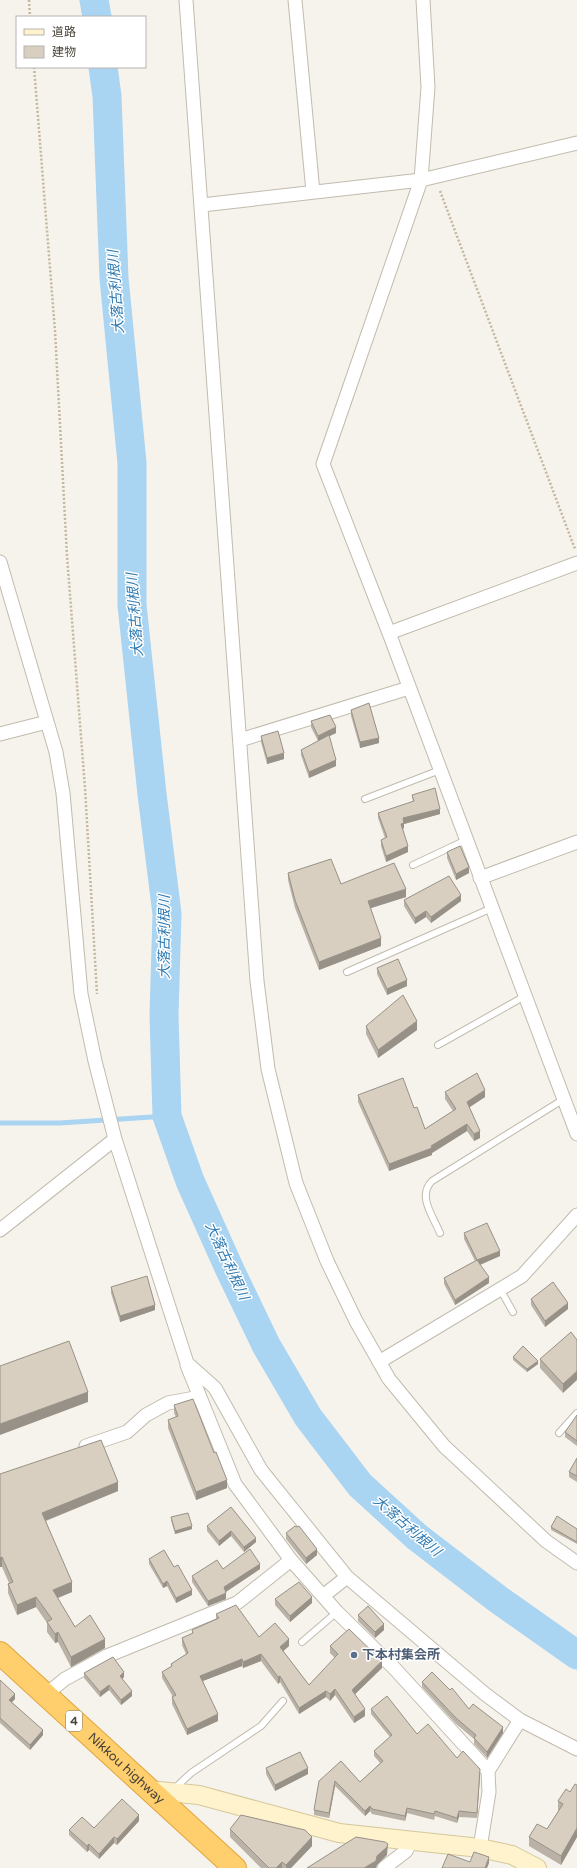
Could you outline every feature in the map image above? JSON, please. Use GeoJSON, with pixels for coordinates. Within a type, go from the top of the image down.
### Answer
{"type":"FeatureCollection","features":[{"type":"Feature","properties":{"kind":"highway","name":"Nikkou highway"},"geometry":{"type":"LineString","coordinates":[[1,1655],[235,1868]]}},
{"type":"Feature","properties":{"kind":"street"},"geometry":{"type":"LineString","coordinates":[[186,0],[257,981],[268,1070],[296,1183],[327,1261],[356,1321],[389,1379],[444,1446],[546,1541],[577,1563]]}},
{"type":"Feature","properties":{"kind":"street"},"geometry":{"type":"LineString","coordinates":[[295,0],[313,192]]}},
{"type":"Feature","properties":{"kind":"street"},"geometry":{"type":"LineString","coordinates":[[423,0],[428,87],[421,180],[322,464],[389,633],[577,1134]]}},
{"type":"Feature","properties":{"kind":"street"},"geometry":{"type":"LineString","coordinates":[[202,205],[421,180],[577,143]]}},
{"type":"Feature","properties":{"kind":"street"},"geometry":{"type":"LineString","coordinates":[[0,562],[56,752],[63,793],[81,994],[115,1139],[187,1363],[235,1484],[291,1560],[337,1612],[395,1669],[488,1771]]}},
{"type":"Feature","properties":{"kind":"street"},"geometry":{"type":"LineString","coordinates":[[389,633],[577,563]]}},
{"type":"Feature","properties":{"kind":"street"},"geometry":{"type":"LineString","coordinates":[[240,740],[409,688]]}},
{"type":"Feature","properties":{"kind":"street"},"geometry":{"type":"LineString","coordinates":[[0,734],[47,722]]}},
{"type":"Feature","properties":{"kind":"street"},"geometry":{"type":"LineString","coordinates":[[480,878],[577,842]]}},
{"type":"Feature","properties":{"kind":"street"},"geometry":{"type":"LineString","coordinates":[[0,1230],[115,1139]]}},
{"type":"Feature","properties":{"kind":"street"},"geometry":{"type":"LineString","coordinates":[[379,1362],[522,1276],[577,1215]]}},
{"type":"Feature","properties":{"kind":"street"},"geometry":{"type":"LineString","coordinates":[[187,1363],[215,1388],[261,1470],[347,1577],[485,1694],[520,1720],[577,1749]]}},
{"type":"Feature","properties":{"kind":"street"},"geometry":{"type":"LineString","coordinates":[[75,1450],[127,1432],[146,1415],[168,1403],[200,1397]]}},
{"type":"Feature","properties":{"kind":"street"},"geometry":{"type":"LineString","coordinates":[[45,1695],[65,1679],[107,1656],[237,1603],[291,1560]]}},
{"type":"Feature","properties":{"kind":"street"},"geometry":{"type":"LineString","coordinates":[[323,1596],[347,1577]]}},
{"type":"Feature","properties":{"kind":"street"},"geometry":{"type":"LineString","coordinates":[[480,1848],[489,1792],[488,1771],[520,1720]]}},
{"type":"Feature","properties":{"kind":"street"},"geometry":{"type":"LineString","coordinates":[[149,1790],[172,1791],[199,1795],[339,1833],[480,1848],[512,1855],[537,1868]]}},
{"type":"Feature","properties":{"kind":"street"},"geometry":{"type":"LineString","coordinates":[[384,1868],[406,1851],[411,1841]]}},
{"type":"Feature","properties":{"kind":"lane"},"geometry":{"type":"LineString","coordinates":[[365,800],[440,770]]}},
{"type":"Feature","properties":{"kind":"lane"},"geometry":{"type":"LineString","coordinates":[[413,865],[466,840]]}},
{"type":"Feature","properties":{"kind":"lane"},"geometry":{"type":"LineString","coordinates":[[347,972],[492,908]]}},
{"type":"Feature","properties":{"kind":"lane"},"geometry":{"type":"LineString","coordinates":[[438,1045],[525,996]]}},
{"type":"Feature","properties":{"kind":"lane"},"geometry":{"type":"LineString","coordinates":[[440,1233],[424,1197],[427,1186],[432,1181],[564,1099]]}},
{"type":"Feature","properties":{"kind":"lane"},"geometry":{"type":"LineString","coordinates":[[500,1289],[513,1312]]}},
{"type":"Feature","properties":{"kind":"lane"},"geometry":{"type":"LineString","coordinates":[[559,1433],[577,1413]]}},
{"type":"Feature","properties":{"kind":"lane"},"geometry":{"type":"LineString","coordinates":[[302,1642],[337,1612]]}},
{"type":"Feature","properties":{"kind":"lane"},"geometry":{"type":"LineString","coordinates":[[172,1791],[191,1774],[261,1726],[283,1701]]}},
{"type":"Feature","properties":{"kind":"path"},"geometry":{"type":"LineString","coordinates":[[29,0],[30,16]]}},
{"type":"Feature","properties":{"kind":"path"},"geometry":{"type":"LineString","coordinates":[[34,68],[55,331],[67,556],[85,788],[97,995]]}},
{"type":"Feature","properties":{"kind":"path"},"geometry":{"type":"LineString","coordinates":[[434,177],[577,553]]}},
{"type":"Feature","properties":{"kind":"building"},"geometry":{"type":"Polygon","coordinates":[[[369,703],[379,738],[360,742],[351,710],[369,703]]]}},
{"type":"Feature","properties":{"kind":"building"},"geometry":{"type":"Polygon","coordinates":[[[330,715],[336,727],[318,736],[311,721],[330,715]]]}},
{"type":"Feature","properties":{"kind":"building"},"geometry":{"type":"Polygon","coordinates":[[[278,731],[284,753],[267,758],[261,736],[278,731]]]}},
{"type":"Feature","properties":{"kind":"building"},"geometry":{"type":"Polygon","coordinates":[[[329,735],[336,760],[309,772],[301,750],[329,735]]]}},
{"type":"Feature","properties":{"kind":"building"},"geometry":{"type":"Polygon","coordinates":[[[435,788],[440,809],[403,818],[404,823],[401,824],[408,846],[386,856],[381,840],[387,837],[378,813],[414,801],[412,795],[435,788]]]}},
{"type":"Feature","properties":{"kind":"building"},"geometry":{"type":"Polygon","coordinates":[[[460,846],[469,867],[456,874],[447,852],[460,846]]]}},
{"type":"Feature","properties":{"kind":"building"},"geometry":{"type":"Polygon","coordinates":[[[331,859],[341,884],[394,863],[406,889],[368,901],[381,938],[319,962],[295,900],[288,873],[331,859]]]}},
{"type":"Feature","properties":{"kind":"building"},"geometry":{"type":"Polygon","coordinates":[[[449,876],[461,895],[431,917],[426,911],[415,918],[404,900],[449,876]]]}},
{"type":"Feature","properties":{"kind":"building"},"geometry":{"type":"Polygon","coordinates":[[[398,959],[407,980],[387,989],[377,968],[398,959]]]}},
{"type":"Feature","properties":{"kind":"building"},"geometry":{"type":"Polygon","coordinates":[[[403,995],[417,1021],[378,1050],[366,1026],[403,995]]]}},
{"type":"Feature","properties":{"kind":"building"},"geometry":{"type":"Polygon","coordinates":[[[477,1073],[485,1090],[467,1102],[480,1131],[474,1134],[467,1124],[431,1146],[432,1148],[389,1164],[358,1095],[403,1078],[414,1108],[417,1107],[425,1129],[456,1109],[445,1092],[477,1073]]]}},
{"type":"Feature","properties":{"kind":"building"},"geometry":{"type":"Polygon","coordinates":[[[487,1223],[500,1251],[477,1260],[464,1233],[487,1223]]]}},
{"type":"Feature","properties":{"kind":"building"},"geometry":{"type":"Polygon","coordinates":[[[477,1260],[489,1277],[455,1300],[444,1278],[477,1260]]]}},
{"type":"Feature","properties":{"kind":"building"},"geometry":{"type":"Polygon","coordinates":[[[147,1276],[155,1305],[120,1316],[111,1287],[147,1276]]]}},
{"type":"Feature","properties":{"kind":"building"},"geometry":{"type":"Polygon","coordinates":[[[553,1282],[568,1303],[545,1321],[531,1299],[553,1282]]]}},
{"type":"Feature","properties":{"kind":"building"},"geometry":{"type":"Polygon","coordinates":[[[571,1332],[577,1340],[577,1371],[563,1384],[540,1359],[571,1332]]]}},
{"type":"Feature","properties":{"kind":"building"},"geometry":{"type":"Polygon","coordinates":[[[69,1341],[88,1392],[0,1424],[0,1366],[69,1341]]]}},
{"type":"Feature","properties":{"kind":"building"},"geometry":{"type":"Polygon","coordinates":[[[523,1346],[538,1361],[527,1369],[513,1357],[523,1346]]]}},
{"type":"Feature","properties":{"kind":"building"},"geometry":{"type":"Polygon","coordinates":[[[193,1399],[214,1453],[216,1452],[227,1480],[196,1492],[168,1420],[178,1416],[174,1405],[193,1399]]]}},
{"type":"Feature","properties":{"kind":"building"},"geometry":{"type":"Polygon","coordinates":[[[577,1415],[577,1441],[565,1432],[577,1415]]]}},
{"type":"Feature","properties":{"kind":"building"},"geometry":{"type":"Polygon","coordinates":[[[101,1440],[118,1482],[42,1513],[72,1582],[53,1590],[75,1627],[90,1615],[105,1639],[71,1657],[58,1632],[55,1634],[47,1622],[52,1619],[36,1597],[17,1605],[8,1584],[13,1582],[2,1557],[0,1558],[0,1474],[101,1440]]]}},
{"type":"Feature","properties":{"kind":"building"},"geometry":{"type":"Polygon","coordinates":[[[577,1458],[577,1476],[569,1472],[577,1458]]]}},
{"type":"Feature","properties":{"kind":"building"},"geometry":{"type":"Polygon","coordinates":[[[231,1507],[256,1538],[244,1547],[231,1531],[219,1541],[207,1526],[231,1507]]]}},
{"type":"Feature","properties":{"kind":"building"},"geometry":{"type":"Polygon","coordinates":[[[188,1513],[192,1526],[175,1531],[171,1517],[188,1513]]]}},
{"type":"Feature","properties":{"kind":"building"},"geometry":{"type":"Polygon","coordinates":[[[557,1516],[577,1529],[577,1542],[551,1527],[557,1516]]]}},
{"type":"Feature","properties":{"kind":"building"},"geometry":{"type":"Polygon","coordinates":[[[295,1526],[299,1526],[317,1549],[306,1558],[286,1533],[295,1526]]]}},
{"type":"Feature","properties":{"kind":"building"},"geometry":{"type":"Polygon","coordinates":[[[250,1549],[260,1564],[224,1587],[226,1593],[208,1601],[192,1576],[217,1560],[223,1569],[250,1549]]]}},
{"type":"Feature","properties":{"kind":"building"},"geometry":{"type":"Polygon","coordinates":[[[164,1550],[174,1567],[178,1565],[192,1590],[176,1598],[167,1581],[163,1584],[149,1559],[164,1550]]]}},
{"type":"Feature","properties":{"kind":"building"},"geometry":{"type":"Polygon","coordinates":[[[299,1582],[312,1597],[290,1616],[275,1599],[299,1582]]]}},
{"type":"Feature","properties":{"kind":"building"},"geometry":{"type":"Polygon","coordinates":[[[236,1605],[259,1637],[275,1623],[289,1639],[280,1647],[309,1685],[338,1654],[330,1646],[349,1629],[382,1661],[352,1690],[365,1709],[354,1717],[335,1689],[330,1694],[326,1691],[299,1708],[280,1676],[278,1677],[261,1654],[243,1662],[242,1659],[200,1676],[218,1714],[187,1729],[172,1697],[176,1695],[162,1672],[188,1653],[182,1638],[193,1633],[192,1630],[219,1618],[216,1614],[236,1605]]]}},
{"type":"Feature","properties":{"kind":"building"},"geometry":{"type":"Polygon","coordinates":[[[368,1606],[384,1624],[375,1632],[358,1615],[368,1606]]]}},
{"type":"Feature","properties":{"kind":"building"},"geometry":{"type":"Polygon","coordinates":[[[113,1657],[124,1672],[120,1676],[132,1691],[121,1700],[109,1685],[100,1692],[84,1673],[113,1657]]]}},
{"type":"Feature","properties":{"kind":"building"},"geometry":{"type":"Polygon","coordinates":[[[432,1672],[450,1690],[452,1688],[469,1709],[473,1704],[503,1727],[487,1752],[474,1738],[476,1735],[456,1718],[422,1682],[432,1672]]]}},
{"type":"Feature","properties":{"kind":"building"},"geometry":{"type":"Polygon","coordinates":[[[0,1680],[15,1694],[9,1700],[43,1730],[30,1745],[0,1718],[0,1680]]]}},
{"type":"Feature","properties":{"kind":"building"},"geometry":{"type":"Polygon","coordinates":[[[387,1696],[417,1734],[428,1724],[457,1758],[463,1751],[480,1769],[477,1813],[459,1811],[457,1818],[435,1811],[434,1814],[407,1808],[405,1816],[372,1809],[370,1806],[365,1811],[335,1781],[329,1813],[314,1810],[319,1781],[341,1761],[360,1782],[383,1761],[374,1751],[392,1735],[371,1709],[387,1696]]]}},
{"type":"Feature","properties":{"kind":"building"},"geometry":{"type":"Polygon","coordinates":[[[300,1752],[308,1768],[275,1785],[266,1768],[300,1752]]]}},
{"type":"Feature","properties":{"kind":"building"},"geometry":{"type":"Polygon","coordinates":[[[575,1784],[577,1785],[577,1828],[561,1856],[529,1837],[537,1824],[547,1829],[563,1804],[558,1801],[566,1789],[570,1792],[575,1784]]]}},
{"type":"Feature","properties":{"kind":"building"},"geometry":{"type":"Polygon","coordinates":[[[122,1799],[139,1815],[117,1839],[114,1837],[99,1854],[89,1844],[87,1846],[69,1830],[82,1817],[94,1828],[122,1799]]]}},
{"type":"Feature","properties":{"kind":"building"},"geometry":{"type":"Polygon","coordinates":[[[241,1815],[305,1830],[312,1837],[286,1865],[282,1862],[276,1868],[269,1868],[230,1829],[241,1815]]]}},
{"type":"Feature","properties":{"kind":"building"},"geometry":{"type":"Polygon","coordinates":[[[356,1837],[385,1842],[388,1844],[387,1847],[377,1856],[376,1861],[364,1868],[307,1868],[356,1837]]]}},
{"type":"Feature","properties":{"kind":"building"},"geometry":{"type":"Polygon","coordinates":[[[474,1852],[489,1857],[485,1868],[442,1868],[448,1854],[470,1862],[474,1852]]]}},
{"type":"Feature","properties":{"kind":"waterway","name":"大落古利根川"},"geometry":{"type":"LineString","coordinates":[[94,0],[97,16]]}},
{"type":"Feature","properties":{"kind":"waterway","name":"大落古利根川"},"geometry":{"type":"LineString","coordinates":[[103,68],[107,96],[114,278],[132,463],[132,605],[152,794],[167,914],[164,1015],[167,1116],[190,1181],[230,1270],[266,1345],[308,1417],[360,1485],[417,1537],[499,1600],[577,1655]]}},
{"type":"Feature","properties":{"kind":"waterway"},"geometry":{"type":"LineString","coordinates":[[0,1123],[60,1123],[167,1116]]}},
{"type":"Feature","properties":{"kind":"place","name":"下本村集会所"},"geometry":{"type":"Point","coordinates":[354,1655]}}]}
